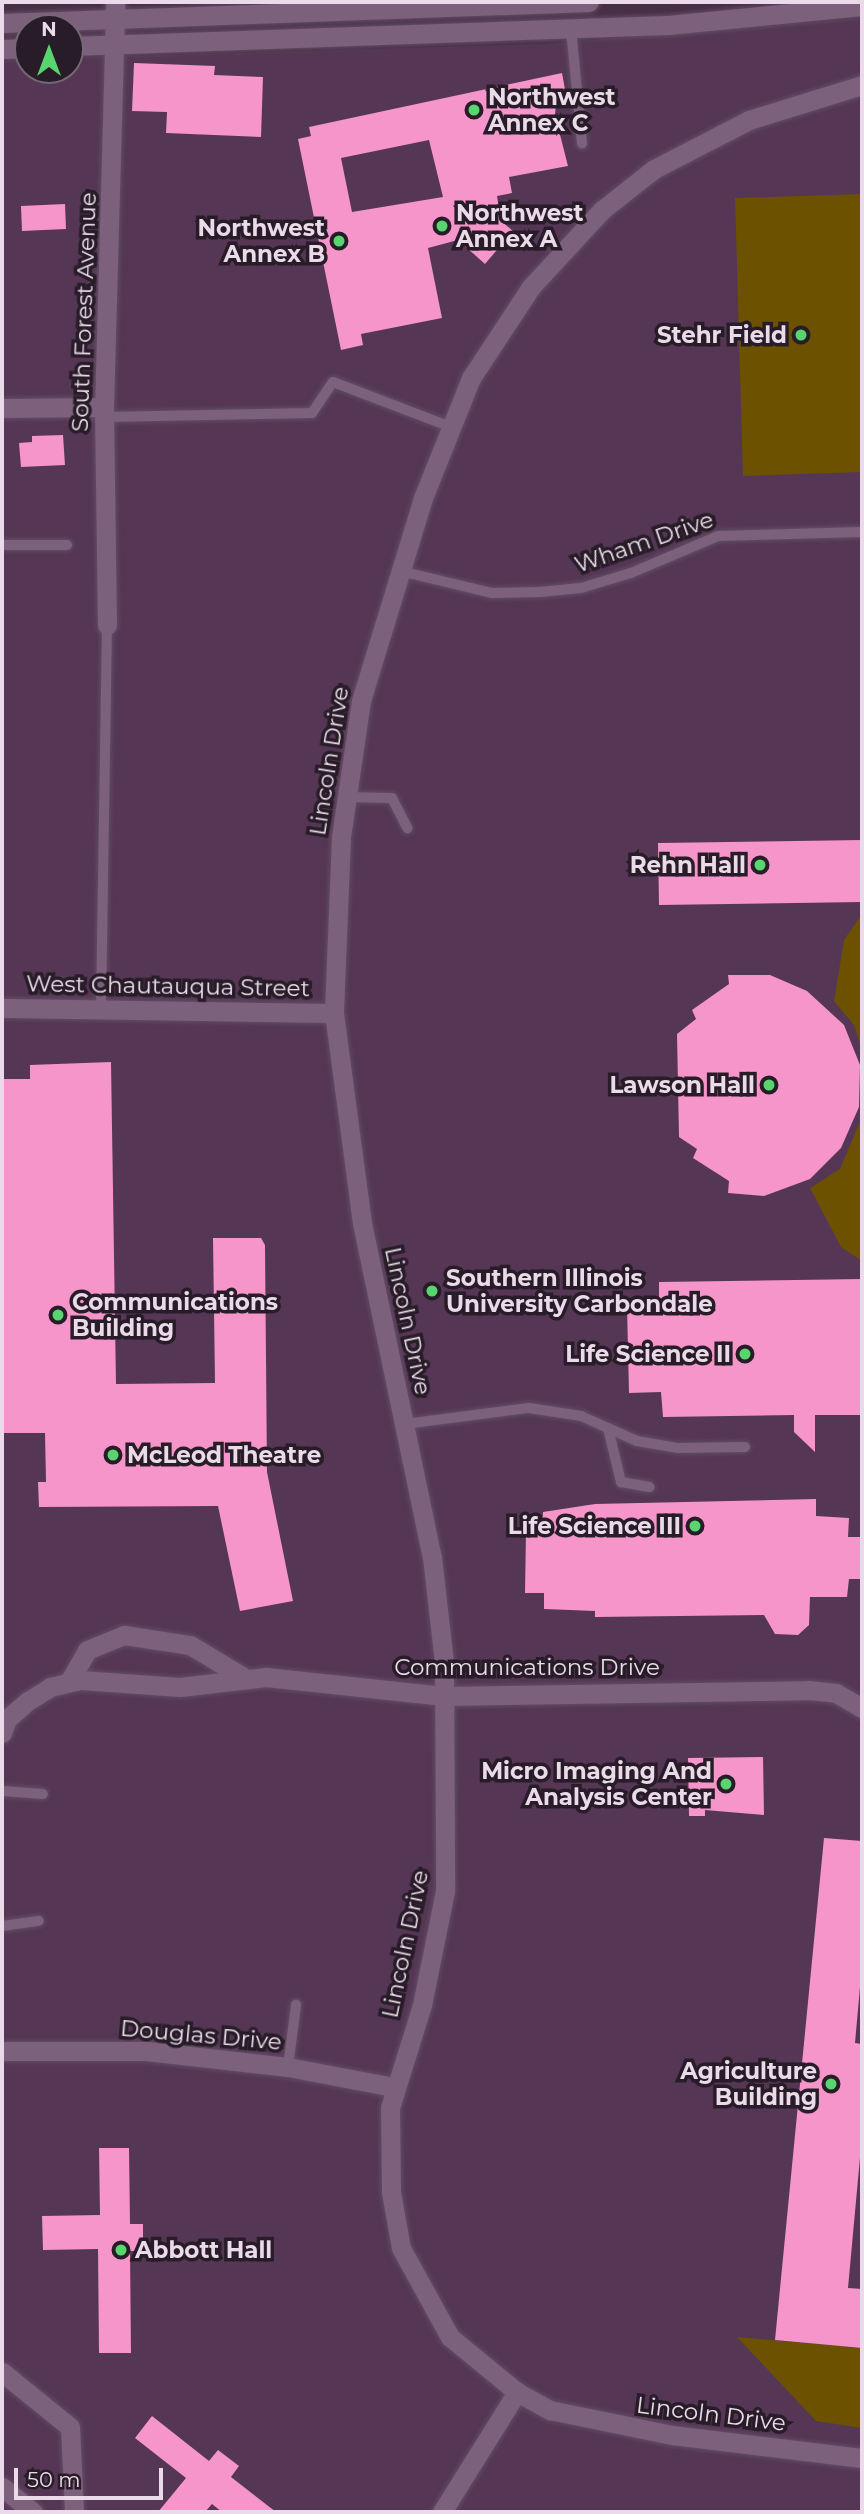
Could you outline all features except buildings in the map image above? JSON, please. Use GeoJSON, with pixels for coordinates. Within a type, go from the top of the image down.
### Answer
{"type":"FeatureCollection","features":[{"type":"Feature","properties":{"kind":"street"},"geometry":{"type":"LineString","coordinates":[[2,23],[115,11],[589,2]]}},
{"type":"Feature","properties":{"kind":"street"},"geometry":{"type":"LineString","coordinates":[[84,46],[571,29],[788,9],[862,6]]}},
{"type":"Feature","properties":{"kind":"street","name":"South Forest Avenue"},"geometry":{"type":"LineString","coordinates":[[107,625],[104,412],[114,140],[111,45],[115,11]]}},
{"type":"Feature","properties":{"kind":"street","name":"Lincoln Drive"},"geometry":{"type":"LineString","coordinates":[[862,85],[807,99],[696,145],[654,169],[602,210],[531,287],[471,378],[448,426],[361,701],[344,797],[334,1013],[362,1223],[405,1424],[437,1594],[444,1696],[445,1891],[422,2005],[394,2087],[388,2136],[401,2248],[450,2337],[517,2392],[550,2410],[594,2423],[862,2458]]}},
{"type":"Feature","properties":{"kind":"street"},"geometry":{"type":"LineString","coordinates":[[2,408],[104,412]]}},
{"type":"Feature","properties":{"kind":"street","name":"West Chautauqua Street"},"geometry":{"type":"LineString","coordinates":[[2,1008],[101,1007],[334,1013]]}},
{"type":"Feature","properties":{"kind":"street"},"geometry":{"type":"LineString","coordinates":[[70,1680],[87,1650],[124,1635],[190,1645],[245,1678]]}},
{"type":"Feature","properties":{"kind":"street","name":"Communications Drive"},"geometry":{"type":"LineString","coordinates":[[2,1732],[7,1719],[27,1701],[70,1680],[180,1686],[245,1678],[444,1696],[808,1690],[836,1693],[862,1708]]}},
{"type":"Feature","properties":{"kind":"street","name":"Douglas Drive"},"geometry":{"type":"LineString","coordinates":[[2,2051],[146,2051],[288,2067],[394,2087]]}},
{"type":"Feature","properties":{"kind":"street"},"geometry":{"type":"LineString","coordinates":[[2,2372],[70,2427],[74,2512]]}},
{"type":"Feature","properties":{"kind":"street"},"geometry":{"type":"LineString","coordinates":[[442,2512],[517,2392]]}},
{"type":"Feature","properties":{"kind":"street"},"geometry":{"type":"LineString","coordinates":[[2,2487],[33,2512]]}},
{"type":"Feature","properties":{"kind":"lane"},"geometry":{"type":"LineString","coordinates":[[571,29],[582,143]]}},
{"type":"Feature","properties":{"kind":"lane"},"geometry":{"type":"LineString","coordinates":[[104,412],[312,413],[334,382],[448,426]]}},
{"type":"Feature","properties":{"kind":"lane","name":"Wham Drive"},"geometry":{"type":"LineString","coordinates":[[400,571],[492,593],[554,590],[631,573],[718,536],[862,532]]}},
{"type":"Feature","properties":{"kind":"lane"},"geometry":{"type":"LineString","coordinates":[[2,545],[67,545]]}},
{"type":"Feature","properties":{"kind":"lane"},"geometry":{"type":"LineString","coordinates":[[101,1007],[107,625]]}},
{"type":"Feature","properties":{"kind":"lane"},"geometry":{"type":"LineString","coordinates":[[344,797],[391,798],[407,828]]}},
{"type":"Feature","properties":{"kind":"lane"},"geometry":{"type":"LineString","coordinates":[[405,1424],[529,1408],[581,1416],[637,1441],[678,1448],[745,1447]]}},
{"type":"Feature","properties":{"kind":"lane"},"geometry":{"type":"LineString","coordinates":[[608,1428],[621,1482],[650,1487]]}},
{"type":"Feature","properties":{"kind":"lane"},"geometry":{"type":"LineString","coordinates":[[2,1791],[43,1794]]}},
{"type":"Feature","properties":{"kind":"lane"},"geometry":{"type":"LineString","coordinates":[[2,1926],[39,1921]]}},
{"type":"Feature","properties":{"kind":"lane"},"geometry":{"type":"LineString","coordinates":[[288,2067],[296,2005]]}},
{"type":"Feature","properties":{"kind":"shaded area","name":"Southern Illinois University Carbondale"},"geometry":{"type":"Polygon","coordinates":[[[862,18],[862,2512],[2,2512],[2,61],[14,61],[14,84],[84,84],[84,58],[544,44],[862,18]]]}},
{"type":"Feature","properties":{"kind":"shaded area","name":"Stehr Field"},"geometry":{"type":"Polygon","coordinates":[[[862,194],[862,472],[743,476],[735,198],[862,194]]]}},
{"type":"Feature","properties":{"kind":"shaded area"},"geometry":{"type":"Polygon","coordinates":[[[862,914],[862,1050],[854,1025],[834,1001],[844,940],[862,914]]]}},
{"type":"Feature","properties":{"kind":"shaded area"},"geometry":{"type":"Polygon","coordinates":[[[862,1117],[862,1261],[841,1247],[810,1188],[840,1169],[862,1117]]]}},
{"type":"Feature","properties":{"kind":"shaded area"},"geometry":{"type":"Polygon","coordinates":[[[737,2337],[862,2348],[862,2428],[816,2421],[737,2337]]]}},
{"type":"Feature","properties":{"kind":"place","name":"Northwest Annex C"},"geometry":{"type":"Point","coordinates":[474,110]}},
{"type":"Feature","properties":{"kind":"place","name":"Northwest Annex A"},"geometry":{"type":"Point","coordinates":[442,226]}},
{"type":"Feature","properties":{"kind":"place","name":"Northwest Annex B"},"geometry":{"type":"Point","coordinates":[339,241]}},
{"type":"Feature","properties":{"kind":"place","name":"Stehr Field"},"geometry":{"type":"Point","coordinates":[801,335]}},
{"type":"Feature","properties":{"kind":"place","name":"Rehn Hall"},"geometry":{"type":"Point","coordinates":[760,865]}},
{"type":"Feature","properties":{"kind":"place","name":"Lawson Hall"},"geometry":{"type":"Point","coordinates":[769,1085]}},
{"type":"Feature","properties":{"kind":"place","name":"Southern Illinois University Carbondale"},"geometry":{"type":"Point","coordinates":[432,1291]}},
{"type":"Feature","properties":{"kind":"place","name":"Communications Building"},"geometry":{"type":"Point","coordinates":[58,1315]}},
{"type":"Feature","properties":{"kind":"place","name":"Life Science II"},"geometry":{"type":"Point","coordinates":[745,1354]}},
{"type":"Feature","properties":{"kind":"place","name":"McLeod Theatre"},"geometry":{"type":"Point","coordinates":[113,1455]}},
{"type":"Feature","properties":{"kind":"place","name":"Life Science III"},"geometry":{"type":"Point","coordinates":[695,1526]}},
{"type":"Feature","properties":{"kind":"place","name":"Micro Imaging And Analysis Center"},"geometry":{"type":"Point","coordinates":[726,1784]}},
{"type":"Feature","properties":{"kind":"place","name":"Agriculture Building"},"geometry":{"type":"Point","coordinates":[831,2084]}},
{"type":"Feature","properties":{"kind":"place","name":"Abbott Hall"},"geometry":{"type":"Point","coordinates":[121,2250]}}]}
